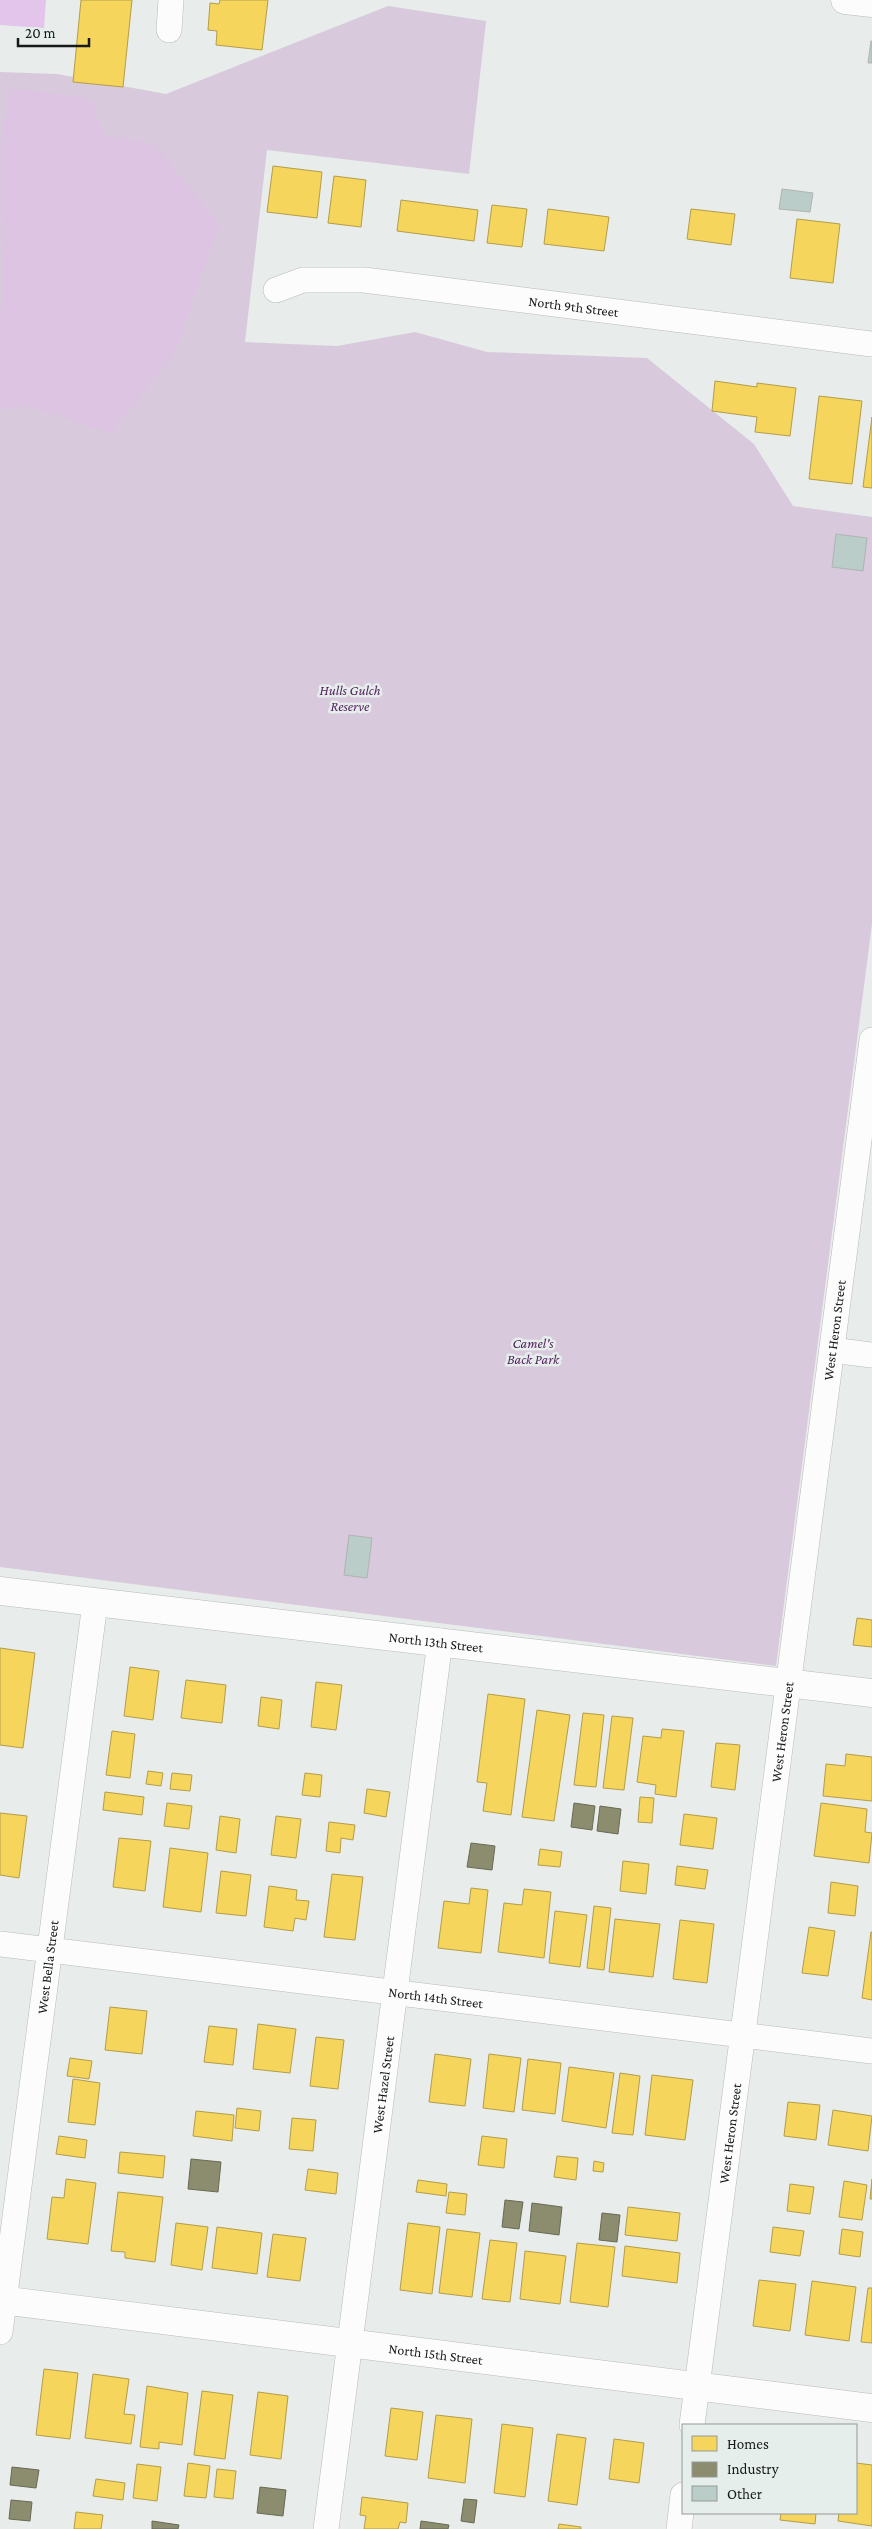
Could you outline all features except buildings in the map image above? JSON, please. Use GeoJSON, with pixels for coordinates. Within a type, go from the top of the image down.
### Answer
{"type":"FeatureCollection","features":[{"type":"Feature","properties":{"kind":"street"},"geometry":{"type":"LineString","coordinates":[[169,30],[171,0]]}},
{"type":"Feature","properties":{"kind":"street"},"geometry":{"type":"LineString","coordinates":[[845,0],[872,3]]}},
{"type":"Feature","properties":{"kind":"street","name":"North 9th Street"},"geometry":{"type":"LineString","coordinates":[[276,290],[303,280],[364,280],[872,344]]}},
{"type":"Feature","properties":{"kind":"street","name":"West Heron Street"},"geometry":{"type":"LineString","coordinates":[[692,2424],[872,1040]]}},
{"type":"Feature","properties":{"kind":"street"},"geometry":{"type":"LineString","coordinates":[[832,1350],[872,1354]]}},
{"type":"Feature","properties":{"kind":"street","name":"North 13th Street"},"geometry":{"type":"LineString","coordinates":[[0,1591],[872,1693]]}},
{"type":"Feature","properties":{"kind":"street","name":"West Bella Street"},"geometry":{"type":"LineString","coordinates":[[0,2332],[2,2300],[95,1603]]}},
{"type":"Feature","properties":{"kind":"street","name":"West Hazel Street"},"geometry":{"type":"LineString","coordinates":[[326,2529],[440,1641]]}},
{"type":"Feature","properties":{"kind":"street","name":"North 14th Street"},"geometry":{"type":"LineString","coordinates":[[0,1944],[872,2051]]}},
{"type":"Feature","properties":{"kind":"street","name":"North 15th Street"},"geometry":{"type":"LineString","coordinates":[[2,2300],[872,2408]]}},
{"type":"Feature","properties":{"kind":"street"},"geometry":{"type":"LineString","coordinates":[[679,2529],[682,2503]]}},
{"type":"Feature","properties":{"kind":"green space"},"geometry":{"type":"Polygon","coordinates":[[[388,6],[486,21],[469,174],[267,150],[245,342],[337,346],[415,332],[487,352],[647,358],[754,444],[793,506],[872,517],[872,924],[776,1666],[0,1567],[0,72],[57,74],[166,94],[388,6]]]}},
{"type":"Feature","properties":{"kind":"shaded area"},"geometry":{"type":"Polygon","coordinates":[[[0,0],[46,0],[44,28],[0,25],[0,0]]]}},
{"type":"Feature","properties":{"kind":"shaded area"},"geometry":{"type":"Polygon","coordinates":[[[10,88],[91,99],[103,135],[154,144],[219,224],[175,352],[111,433],[26,406],[0,410],[0,308],[3,308],[1,143],[10,88]]]}},
{"type":"Feature","properties":{"kind":"park label","name":"Hulls Gulch Reserve"},"geometry":{"type":"Point","coordinates":[350,698]}},
{"type":"Feature","properties":{"kind":"park label","name":"Camel's Back Park"},"geometry":{"type":"Point","coordinates":[533,1352]}}]}
